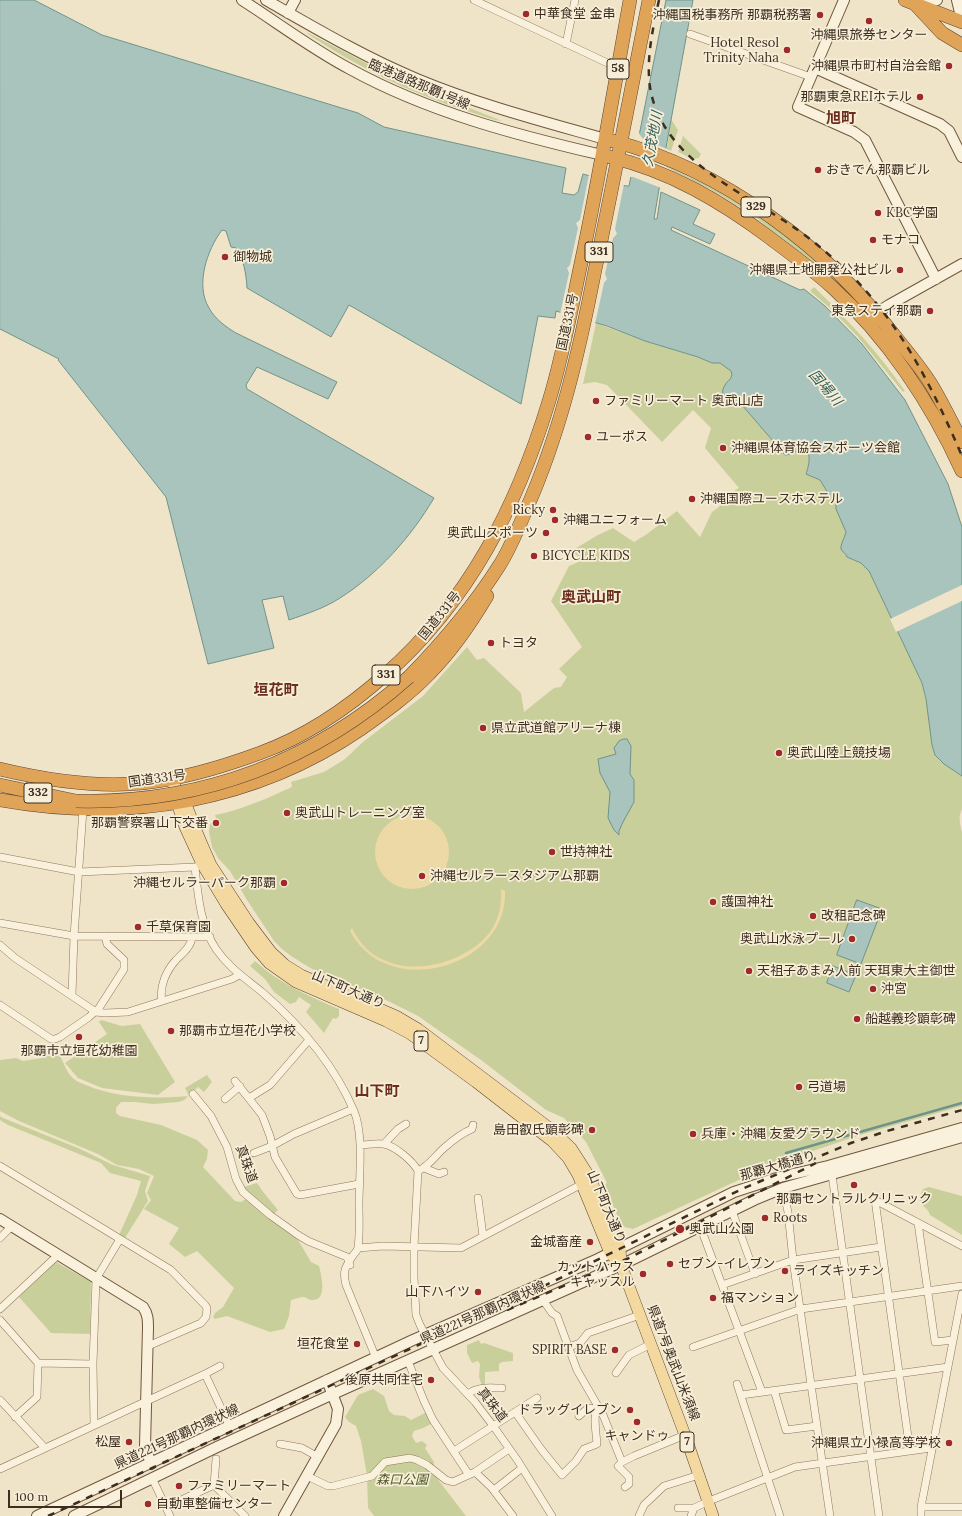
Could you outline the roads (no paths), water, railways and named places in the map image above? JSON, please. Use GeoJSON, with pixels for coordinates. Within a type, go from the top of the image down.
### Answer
{"type":"FeatureCollection","features":[{"type":"Feature","properties":{"kind":"highway","name":"58"},"geometry":{"type":"LineString","coordinates":[[602,155],[630,0]]}},
{"type":"Feature","properties":{"kind":"highway","name":"58"},"geometry":{"type":"LineString","coordinates":[[624,160],[620,143],[649,0]]}},
{"type":"Feature","properties":{"kind":"highway"},"geometry":{"type":"LineString","coordinates":[[910,2],[942,33],[962,45]]}},
{"type":"Feature","properties":{"kind":"highway"},"geometry":{"type":"LineString","coordinates":[[910,2],[962,22]]}},
{"type":"Feature","properties":{"kind":"highway"},"geometry":{"type":"LineString","coordinates":[[925,15],[962,28]]}},
{"type":"Feature","properties":{"kind":"highway","name":"329"},"geometry":{"type":"LineString","coordinates":[[605,138],[633,146],[665,159],[732,192],[784,226],[838,270],[876,312],[930,383],[962,442]]}},
{"type":"Feature","properties":{"kind":"highway","name":"329"},"geometry":{"type":"LineString","coordinates":[[602,155],[624,160],[663,174],[706,195],[746,220],[832,287],[865,322],[892,354],[921,395],[934,416],[962,471]]}},
{"type":"Feature","properties":{"kind":"highway","name":"国道331号"},"geometry":{"type":"LineString","coordinates":[[0,768],[64,781],[94,784],[140,784],[170,779],[234,763],[278,747],[316,727],[345,707],[396,665],[442,616],[462,590],[481,560],[507,511],[522,477],[550,399],[570,319],[599,177],[602,155]]}},
{"type":"Feature","properties":{"kind":"highway","name":"国道331号"},"geometry":{"type":"LineString","coordinates":[[0,800],[45,807],[80,805],[169,795],[214,786],[251,774],[294,756],[334,734],[376,705],[408,677],[438,647],[466,612],[499,565],[538,483],[564,403],[584,323],[614,180],[624,160]]}},
{"type":"Feature","properties":{"kind":"highway","name":"国道331号"},"geometry":{"type":"LineString","coordinates":[[0,793],[80,805],[130,808],[181,802],[238,788],[290,769],[330,749],[373,721],[402,699],[430,673],[475,616],[495,584],[499,565]]}},
{"type":"Feature","properties":{"kind":"highway","name":"332"},"geometry":{"type":"LineString","coordinates":[[0,785],[80,805]]}},
{"type":"Feature","properties":{"kind":"main road","name":"臨港道路那覇1号線"},"geometry":{"type":"LineString","coordinates":[[242,0],[334,60],[399,94],[450,114],[481,124],[602,155]]}},
{"type":"Feature","properties":{"kind":"main road","name":"臨港道路那覇1号線"},"geometry":{"type":"LineString","coordinates":[[266,0],[368,56],[429,84],[481,102],[605,138]]}},
{"type":"Feature","properties":{"kind":"main road"},"geometry":{"type":"LineString","coordinates":[[288,12],[295,0]]}},
{"type":"Feature","properties":{"kind":"main road"},"geometry":{"type":"LineString","coordinates":[[844,0],[798,107],[854,132],[865,140],[936,279]]}},
{"type":"Feature","properties":{"kind":"main road"},"geometry":{"type":"LineString","coordinates":[[910,2],[931,2],[937,0]]}},
{"type":"Feature","properties":{"kind":"main road"},"geometry":{"type":"LineString","coordinates":[[959,4],[962,22]]}},
{"type":"Feature","properties":{"kind":"main road"},"geometry":{"type":"LineString","coordinates":[[813,73],[940,124],[949,131],[962,158]]}},
{"type":"Feature","properties":{"kind":"main road"},"geometry":{"type":"LineString","coordinates":[[865,322],[876,312],[962,264]]}},
{"type":"Feature","properties":{"kind":"main road","name":"山下町大通り"},"geometry":{"type":"LineString","coordinates":[[170,779],[211,865],[249,923],[277,958],[290,969],[308,979],[387,1012],[412,1025],[432,1038],[552,1130],[571,1148],[587,1172],[621,1265]]}},
{"type":"Feature","properties":{"kind":"main road","name":"山下町大通り"},"geometry":{"type":"LineString","coordinates":[[181,802],[198,866],[218,891],[256,948],[273,966],[296,982],[386,1021],[416,1038],[552,1141],[568,1158],[615,1250]]}},
{"type":"Feature","properties":{"kind":"main road","name":"那覇大橋通り"},"geometry":{"type":"LineString","coordinates":[[615,1250],[721,1198],[753,1185],[828,1166],[962,1128]]}},
{"type":"Feature","properties":{"kind":"main road","name":"那覇大橋通り"},"geometry":{"type":"LineString","coordinates":[[621,1265],[700,1226],[783,1188],[962,1137]]}},
{"type":"Feature","properties":{"kind":"main road"},"geometry":{"type":"LineString","coordinates":[[0,1220],[146,1310],[148,1315],[148,1346],[145,1446],[151,1464]]}},
{"type":"Feature","properties":{"kind":"main road","name":"県道221号那覇内環状線"},"geometry":{"type":"LineString","coordinates":[[37,1516],[230,1427],[327,1380],[615,1250]]}},
{"type":"Feature","properties":{"kind":"main road","name":"県道221号那覇内環状線"},"geometry":{"type":"LineString","coordinates":[[74,1516],[333,1394],[621,1265]]}},
{"type":"Feature","properties":{"kind":"main road","name":"県道7号奥武山米須線"},"geometry":{"type":"LineString","coordinates":[[621,1265],[685,1435],[713,1516]]}},
{"type":"Feature","properties":{"kind":"main road"},"geometry":{"type":"LineString","coordinates":[[284,1516],[336,1424],[338,1409],[327,1380]]}},
{"type":"Feature","properties":{"kind":"street"},"geometry":{"type":"LineString","coordinates":[[474,0],[618,68]]}},
{"type":"Feature","properties":{"kind":"street"},"geometry":{"type":"LineString","coordinates":[[566,44],[575,0]]}},
{"type":"Feature","properties":{"kind":"street"},"geometry":{"type":"LineString","coordinates":[[690,34],[813,73]]}},
{"type":"Feature","properties":{"kind":"street"},"geometry":{"type":"LineString","coordinates":[[72,995],[74,936],[79,872],[80,805]]}},
{"type":"Feature","properties":{"kind":"street"},"geometry":{"type":"LineString","coordinates":[[0,858],[79,872],[198,866],[200,908],[210,937],[216,949],[228,965],[271,1000],[309,1040],[331,1066],[341,1082],[360,1126],[358,1248],[350,1263],[344,1270],[344,1278],[376,1358]]}},
{"type":"Feature","properties":{"kind":"street"},"geometry":{"type":"LineString","coordinates":[[0,923],[74,936],[210,937]]}},
{"type":"Feature","properties":{"kind":"street"},"geometry":{"type":"LineString","coordinates":[[0,1005],[51,1039],[55,1040],[96,1012],[124,969],[124,960],[107,944],[105,936]]}},
{"type":"Feature","properties":{"kind":"street"},"geometry":{"type":"LineString","coordinates":[[162,1001],[161,990],[167,973],[173,963],[191,944],[192,937]]}},
{"type":"Feature","properties":{"kind":"street"},"geometry":{"type":"LineString","coordinates":[[0,945],[15,958],[96,1012],[128,1012],[232,979],[239,975]]}},
{"type":"Feature","properties":{"kind":"street"},"geometry":{"type":"LineString","coordinates":[[249,1098],[270,1085],[309,1040]]}},
{"type":"Feature","properties":{"kind":"street"},"geometry":{"type":"LineString","coordinates":[[225,1098],[238,1084],[262,1115],[275,1157],[297,1194],[300,1195],[359,1184]]}},
{"type":"Feature","properties":{"kind":"street","name":"真珠道"},"geometry":{"type":"LineString","coordinates":[[193,1094],[212,1116],[227,1146],[236,1179],[243,1192],[270,1215],[298,1235],[308,1241],[347,1257],[350,1263]]}},
{"type":"Feature","properties":{"kind":"street"},"geometry":{"type":"LineString","coordinates":[[254,1152],[272,1146],[294,1134],[353,1109]]}},
{"type":"Feature","properties":{"kind":"street"},"geometry":{"type":"LineString","coordinates":[[384,1144],[398,1129],[406,1124]]}},
{"type":"Feature","properties":{"kind":"street"},"geometry":{"type":"LineString","coordinates":[[421,1169],[462,1133],[472,1129],[473,1126]]}},
{"type":"Feature","properties":{"kind":"street"},"geometry":{"type":"LineString","coordinates":[[360,1145],[384,1144],[413,1162],[421,1169],[439,1174],[444,1172]]}},
{"type":"Feature","properties":{"kind":"street"},"geometry":{"type":"LineString","coordinates":[[0,1166],[171,1270],[207,1308],[206,1317],[201,1323],[148,1346]]}},
{"type":"Feature","properties":{"kind":"street","name":"真珠道"},"geometry":{"type":"LineString","coordinates":[[421,1169],[414,1247],[416,1315],[432,1350],[448,1374],[468,1394],[494,1427],[552,1516]]}},
{"type":"Feature","properties":{"kind":"street"},"geometry":{"type":"LineString","coordinates":[[832,1175],[880,1516]]}},
{"type":"Feature","properties":{"kind":"street"},"geometry":{"type":"LineString","coordinates":[[358,1248],[383,1246],[461,1248],[582,1184]]}},
{"type":"Feature","properties":{"kind":"street"},"geometry":{"type":"LineString","coordinates":[[783,1188],[788,1212],[793,1260],[830,1516]]}},
{"type":"Feature","properties":{"kind":"street"},"geometry":{"type":"LineString","coordinates":[[478,1198],[483,1236]]}},
{"type":"Feature","properties":{"kind":"street"},"geometry":{"type":"LineString","coordinates":[[910,1451],[875,1200],[962,1246]]}},
{"type":"Feature","properties":{"kind":"street"},"geometry":{"type":"LineString","coordinates":[[732,1211],[755,1274]]}},
{"type":"Feature","properties":{"kind":"street"},"geometry":{"type":"LineString","coordinates":[[918,1223],[935,1342],[952,1340]]}},
{"type":"Feature","properties":{"kind":"street"},"geometry":{"type":"LineString","coordinates":[[0,1238],[11,1226]]}},
{"type":"Feature","properties":{"kind":"street"},"geometry":{"type":"LineString","coordinates":[[700,1226],[762,1392]]}},
{"type":"Feature","properties":{"kind":"street"},"geometry":{"type":"LineString","coordinates":[[94,1425],[93,1364],[96,1279],[120,1239]]}},
{"type":"Feature","properties":{"kind":"street"},"geometry":{"type":"LineString","coordinates":[[722,1285],[793,1260],[881,1247]]}},
{"type":"Feature","properties":{"kind":"street"},"geometry":{"type":"LineString","coordinates":[[0,1309],[58,1255]]}},
{"type":"Feature","properties":{"kind":"street"},"geometry":{"type":"LineString","coordinates":[[693,1347],[801,1309],[962,1286]]}},
{"type":"Feature","properties":{"kind":"street"},"geometry":{"type":"LineString","coordinates":[[921,1516],[921,1507],[931,1448],[962,1294]]}},
{"type":"Feature","properties":{"kind":"street"},"geometry":{"type":"LineString","coordinates":[[543,1300],[552,1314],[557,1316],[577,1370],[596,1407],[603,1415],[622,1462]]}},
{"type":"Feature","properties":{"kind":"street"},"geometry":{"type":"LineString","coordinates":[[569,1347],[580,1343],[588,1333],[640,1315]]}},
{"type":"Feature","properties":{"kind":"street"},"geometry":{"type":"LineString","coordinates":[[0,1320],[38,1363],[37,1397],[15,1417]]}},
{"type":"Feature","properties":{"kind":"street"},"geometry":{"type":"LineString","coordinates":[[616,1373],[629,1355],[651,1344]]}},
{"type":"Feature","properties":{"kind":"street"},"geometry":{"type":"LineString","coordinates":[[408,1361],[433,1420],[472,1474],[494,1490],[513,1516]]}},
{"type":"Feature","properties":{"kind":"street"},"geometry":{"type":"LineString","coordinates":[[38,1363],[93,1364]]}},
{"type":"Feature","properties":{"kind":"street"},"geometry":{"type":"LineString","coordinates":[[0,1469],[220,1366]]}},
{"type":"Feature","properties":{"kind":"street"},"geometry":{"type":"LineString","coordinates":[[741,1395],[948,1367]]}},
{"type":"Feature","properties":{"kind":"street"},"geometry":{"type":"LineString","coordinates":[[205,1374],[230,1427]]}},
{"type":"Feature","properties":{"kind":"street"},"geometry":{"type":"LineString","coordinates":[[737,1384],[780,1516]]}},
{"type":"Feature","properties":{"kind":"street"},"geometry":{"type":"LineString","coordinates":[[468,1394],[474,1390],[483,1388],[502,1388]]}},
{"type":"Feature","properties":{"kind":"street"},"geometry":{"type":"LineString","coordinates":[[774,1390],[786,1430],[818,1426]]}},
{"type":"Feature","properties":{"kind":"street"},"geometry":{"type":"LineString","coordinates":[[454,1451],[494,1427],[537,1398]]}},
{"type":"Feature","properties":{"kind":"street"},"geometry":{"type":"LineString","coordinates":[[0,1400],[45,1448]]}},
{"type":"Feature","properties":{"kind":"street"},"geometry":{"type":"LineString","coordinates":[[515,1412],[541,1449],[562,1475],[584,1449],[597,1444],[595,1427],[596,1407]]}},
{"type":"Feature","properties":{"kind":"street"},"geometry":{"type":"LineString","coordinates":[[579,1416],[588,1408],[596,1407]]}},
{"type":"Feature","properties":{"kind":"street"},"geometry":{"type":"LineString","coordinates":[[625,1487],[629,1484],[630,1477],[619,1468],[618,1466],[622,1462],[685,1435]]}},
{"type":"Feature","properties":{"kind":"street"},"geometry":{"type":"LineString","coordinates":[[280,1444],[302,1448],[318,1457]]}},
{"type":"Feature","properties":{"kind":"street"},"geometry":{"type":"LineString","coordinates":[[678,1508],[694,1508],[708,1501],[795,1468],[931,1448]]}},
{"type":"Feature","properties":{"kind":"street"},"geometry":{"type":"LineString","coordinates":[[307,1476],[328,1486],[333,1486],[372,1476],[385,1462],[410,1458],[427,1465],[450,1482],[456,1482],[472,1474],[509,1449]]}},
{"type":"Feature","properties":{"kind":"street"},"geometry":{"type":"LineString","coordinates":[[214,1486],[216,1459]]}},
{"type":"Feature","properties":{"kind":"street"},"geometry":{"type":"LineString","coordinates":[[494,1490],[522,1468]]}},
{"type":"Feature","properties":{"kind":"street"},"geometry":{"type":"LineString","coordinates":[[639,1516],[644,1505],[664,1486],[699,1475]]}},
{"type":"Feature","properties":{"kind":"street"},"geometry":{"type":"LineString","coordinates":[[152,1478],[170,1516]]}},
{"type":"Feature","properties":{"kind":"street"},"geometry":{"type":"LineString","coordinates":[[166,1507],[214,1486]]}},
{"type":"Feature","properties":{"kind":"street"},"geometry":{"type":"LineString","coordinates":[[214,1486],[245,1516]]}},
{"type":"Feature","properties":{"kind":"street"},"geometry":{"type":"LineString","coordinates":[[921,1507],[962,1507]]}},
{"type":"Feature","properties":{"kind":"street"},"geometry":{"type":"LineString","coordinates":[[691,1516],[694,1508]]}},
{"type":"Feature","properties":{"kind":"water"},"geometry":{"type":"Polygon","coordinates":[[[0,0],[34,0],[102,35],[358,113],[384,127],[566,168],[562,193],[574,195],[578,192],[583,174],[629,186],[666,0],[693,0],[654,219],[657,219],[661,192],[700,210],[693,224],[715,234],[710,244],[672,227],[671,230],[800,290],[804,289],[825,306],[862,344],[905,400],[948,484],[962,527],[962,776],[944,764],[935,755],[922,683],[869,571],[861,563],[847,557],[841,549],[846,532],[836,509],[836,500],[831,498],[820,480],[806,474],[809,459],[808,452],[801,450],[785,455],[742,405],[725,397],[723,390],[732,375],[731,371],[720,363],[712,363],[698,357],[645,341],[607,326],[556,311],[555,318],[538,316],[521,404],[349,305],[331,337],[247,288],[241,257],[236,248],[231,247],[226,231],[222,230],[208,257],[203,278],[205,299],[214,316],[236,333],[337,382],[328,399],[257,367],[246,385],[247,389],[434,498],[415,527],[393,554],[367,578],[334,602],[289,620],[283,596],[262,600],[274,648],[208,664],[166,497],[58,360],[59,359],[0,329],[0,0]]]}},
{"type":"Feature","properties":{"kind":"water"},"geometry":{"type":"Polygon","coordinates":[[[627,739],[631,746],[630,774],[634,780],[634,802],[623,822],[619,835],[614,830],[608,818],[610,792],[600,773],[598,759],[616,754],[614,748],[619,741],[627,739]]]}},
{"type":"Feature","properties":{"kind":"water"},"geometry":{"type":"Polygon","coordinates":[[[857,900],[882,909],[861,964],[837,955],[857,900]]]}},
{"type":"Feature","properties":{"kind":"water"},"geometry":{"type":"Polygon","coordinates":[[[833,966],[856,975],[849,992],[827,983],[833,966]]]}},
{"type":"Feature","properties":{"kind":"waterway"},"geometry":{"type":"LineString","coordinates":[[786,1153],[962,1103]]}},
{"type":"Feature","properties":{"kind":"railway"},"geometry":{"type":"LineString","coordinates":[[659,0],[651,43],[649,76],[650,87],[657,112],[669,134],[686,153],[705,170],[792,226],[815,243],[850,274],[869,294],[886,315],[915,360],[940,407],[962,456]]}},
{"type":"Feature","properties":{"kind":"railway"},"geometry":{"type":"LineString","coordinates":[[48,1516],[505,1305],[742,1189],[851,1143],[887,1131],[962,1110]]}},
{"type":"Feature","properties":{"kind":"railway"},"geometry":{"type":"LineString","coordinates":[[507,1310],[629,1258],[816,1163]]}},
{"type":"Feature","properties":{"kind":"place","name":"中華食堂 金串"},"geometry":{"type":"Point","coordinates":[526,14]}},
{"type":"Feature","properties":{"kind":"place","name":"沖縄国税事務所 那覇税務署"},"geometry":{"type":"Point","coordinates":[820,15]}},
{"type":"Feature","properties":{"kind":"place","name":"沖縄県旅券センター"},"geometry":{"type":"Point","coordinates":[869,21]}},
{"type":"Feature","properties":{"kind":"place","name":"Hotel Resol Trinity Naha"},"geometry":{"type":"Point","coordinates":[787,50]}},
{"type":"Feature","properties":{"kind":"place","name":"沖縄県市町村自治会館"},"geometry":{"type":"Point","coordinates":[949,66]}},
{"type":"Feature","properties":{"kind":"place","name":"那覇東急REIホテル"},"geometry":{"type":"Point","coordinates":[920,97]}},
{"type":"Feature","properties":{"kind":"place","name":"おきでん那覇ビル"},"geometry":{"type":"Point","coordinates":[818,170]}},
{"type":"Feature","properties":{"kind":"place","name":"KBC学園"},"geometry":{"type":"Point","coordinates":[878,213]}},
{"type":"Feature","properties":{"kind":"place","name":"モナコ"},"geometry":{"type":"Point","coordinates":[873,240]}},
{"type":"Feature","properties":{"kind":"place","name":"御物城"},"geometry":{"type":"Point","coordinates":[225,257]}},
{"type":"Feature","properties":{"kind":"place","name":"沖縄県土地開発公社ビル"},"geometry":{"type":"Point","coordinates":[900,270]}},
{"type":"Feature","properties":{"kind":"place","name":"東急ステイ那覇"},"geometry":{"type":"Point","coordinates":[930,311]}},
{"type":"Feature","properties":{"kind":"place","name":"ファミリーマート 奥武山店"},"geometry":{"type":"Point","coordinates":[596,401]}},
{"type":"Feature","properties":{"kind":"place","name":"ユーポス"},"geometry":{"type":"Point","coordinates":[588,437]}},
{"type":"Feature","properties":{"kind":"place","name":"沖縄県体育協会スポーツ会館"},"geometry":{"type":"Point","coordinates":[723,448]}},
{"type":"Feature","properties":{"kind":"place","name":"沖縄国際ユースホステル"},"geometry":{"type":"Point","coordinates":[692,499]}},
{"type":"Feature","properties":{"kind":"place","name":"Ricky"},"geometry":{"type":"Point","coordinates":[553,510]}},
{"type":"Feature","properties":{"kind":"place","name":"沖縄ユニフォーム"},"geometry":{"type":"Point","coordinates":[555,520]}},
{"type":"Feature","properties":{"kind":"place","name":"奥武山スポーツ"},"geometry":{"type":"Point","coordinates":[546,533]}},
{"type":"Feature","properties":{"kind":"place","name":"BICYCLE KIDS"},"geometry":{"type":"Point","coordinates":[534,556]}},
{"type":"Feature","properties":{"kind":"place","name":"トヨタ"},"geometry":{"type":"Point","coordinates":[491,643]}},
{"type":"Feature","properties":{"kind":"place","name":"県立武道館アリーナ棟"},"geometry":{"type":"Point","coordinates":[483,728]}},
{"type":"Feature","properties":{"kind":"place","name":"奥武山陸上競技場"},"geometry":{"type":"Point","coordinates":[779,753]}},
{"type":"Feature","properties":{"kind":"place","name":"奥武山トレーニング室"},"geometry":{"type":"Point","coordinates":[287,813]}},
{"type":"Feature","properties":{"kind":"place","name":"那覇警察署山下交番"},"geometry":{"type":"Point","coordinates":[216,823]}},
{"type":"Feature","properties":{"kind":"place","name":"世持神社"},"geometry":{"type":"Point","coordinates":[552,852]}},
{"type":"Feature","properties":{"kind":"place","name":"沖縄セルラースタジアム那覇"},"geometry":{"type":"Point","coordinates":[422,876]}},
{"type":"Feature","properties":{"kind":"place","name":"沖縄セルラーパーク那覇"},"geometry":{"type":"Point","coordinates":[284,883]}},
{"type":"Feature","properties":{"kind":"place","name":"護国神社"},"geometry":{"type":"Point","coordinates":[713,902]}},
{"type":"Feature","properties":{"kind":"place","name":"改租記念碑"},"geometry":{"type":"Point","coordinates":[813,916]}},
{"type":"Feature","properties":{"kind":"place","name":"千草保育園"},"geometry":{"type":"Point","coordinates":[138,927]}},
{"type":"Feature","properties":{"kind":"place","name":"奥武山水泳プール"},"geometry":{"type":"Point","coordinates":[852,939]}},
{"type":"Feature","properties":{"kind":"place","name":"天祖子あまみ人前 天珥東大主御世"},"geometry":{"type":"Point","coordinates":[749,971]}},
{"type":"Feature","properties":{"kind":"place","name":"沖宮"},"geometry":{"type":"Point","coordinates":[873,989]}},
{"type":"Feature","properties":{"kind":"place","name":"船越義珍顕彰碑"},"geometry":{"type":"Point","coordinates":[857,1019]}},
{"type":"Feature","properties":{"kind":"place","name":"那覇市立垣花小学校"},"geometry":{"type":"Point","coordinates":[171,1031]}},
{"type":"Feature","properties":{"kind":"place","name":"那覇市立垣花幼稚園"},"geometry":{"type":"Point","coordinates":[79,1037]}},
{"type":"Feature","properties":{"kind":"place","name":"弓道場"},"geometry":{"type":"Point","coordinates":[799,1087]}},
{"type":"Feature","properties":{"kind":"place","name":"島田叡氏顕彰碑"},"geometry":{"type":"Point","coordinates":[592,1130]}},
{"type":"Feature","properties":{"kind":"place","name":"兵庫・沖縄 友愛グラウンド"},"geometry":{"type":"Point","coordinates":[693,1134]}},
{"type":"Feature","properties":{"kind":"place","name":"那覇セントラルクリニック"},"geometry":{"type":"Point","coordinates":[854,1185]}},
{"type":"Feature","properties":{"kind":"place","name":"Roots"},"geometry":{"type":"Point","coordinates":[765,1218]}},
{"type":"Feature","properties":{"kind":"place","name":"奥武山公園"},"geometry":{"type":"Point","coordinates":[680,1229]}},
{"type":"Feature","properties":{"kind":"place","name":"金城畜産"},"geometry":{"type":"Point","coordinates":[590,1242]}},
{"type":"Feature","properties":{"kind":"place","name":"セブン-イレブン"},"geometry":{"type":"Point","coordinates":[670,1264]}},
{"type":"Feature","properties":{"kind":"place","name":"ライズキッチン"},"geometry":{"type":"Point","coordinates":[785,1271]}},
{"type":"Feature","properties":{"kind":"place","name":"カットハウス キャッスル"},"geometry":{"type":"Point","coordinates":[643,1274]}},
{"type":"Feature","properties":{"kind":"place","name":"山下ハイツ"},"geometry":{"type":"Point","coordinates":[478,1292]}},
{"type":"Feature","properties":{"kind":"place","name":"福マンション"},"geometry":{"type":"Point","coordinates":[713,1298]}},
{"type":"Feature","properties":{"kind":"place","name":"垣花食堂"},"geometry":{"type":"Point","coordinates":[357,1344]}},
{"type":"Feature","properties":{"kind":"place","name":"SPIRIT BASE"},"geometry":{"type":"Point","coordinates":[615,1350]}},
{"type":"Feature","properties":{"kind":"place","name":"後原共同住宅"},"geometry":{"type":"Point","coordinates":[431,1380]}},
{"type":"Feature","properties":{"kind":"place","name":"ドラッグイレブン"},"geometry":{"type":"Point","coordinates":[630,1410]}},
{"type":"Feature","properties":{"kind":"place","name":"キャンドゥ"},"geometry":{"type":"Point","coordinates":[637,1422]}},
{"type":"Feature","properties":{"kind":"place","name":"松屋"},"geometry":{"type":"Point","coordinates":[129,1442]}},
{"type":"Feature","properties":{"kind":"place","name":"沖縄県立小禄高等学校"},"geometry":{"type":"Point","coordinates":[949,1443]}},
{"type":"Feature","properties":{"kind":"place","name":"ファミリーマート"},"geometry":{"type":"Point","coordinates":[179,1486]}},
{"type":"Feature","properties":{"kind":"place","name":"自動車整備センター"},"geometry":{"type":"Point","coordinates":[148,1504]}},
{"type":"Feature","properties":{"kind":"district","name":"旭町"},"geometry":{"type":"Point","coordinates":[841,119]}},
{"type":"Feature","properties":{"kind":"district","name":"奥武山町"},"geometry":{"type":"Point","coordinates":[591,598]}},
{"type":"Feature","properties":{"kind":"district","name":"垣花町"},"geometry":{"type":"Point","coordinates":[276,691]}},
{"type":"Feature","properties":{"kind":"district","name":"山下町"},"geometry":{"type":"Point","coordinates":[377,1092]}},
{"type":"Feature","properties":{"kind":"water label","name":"久茂地川"},"geometry":{"type":"Point","coordinates":[653,139]}},
{"type":"Feature","properties":{"kind":"water label","name":"国場川"},"geometry":{"type":"Point","coordinates":[825,388]}},
{"type":"Feature","properties":{"kind":"park label","name":"森口公園"},"geometry":{"type":"Point","coordinates":[402,1480]}}]}
